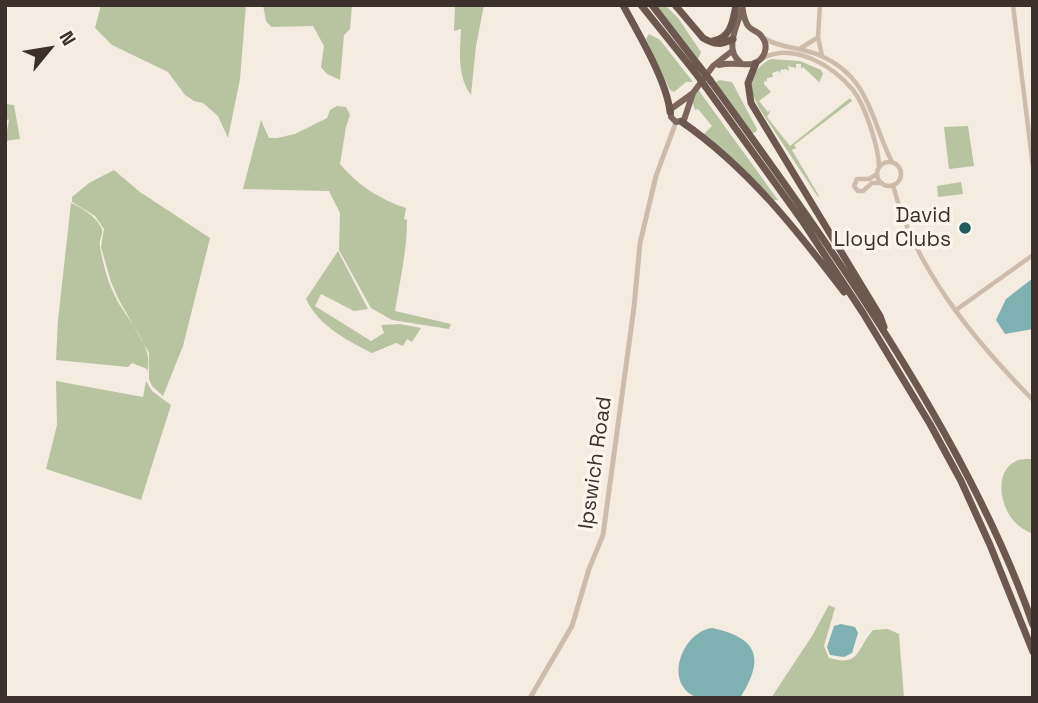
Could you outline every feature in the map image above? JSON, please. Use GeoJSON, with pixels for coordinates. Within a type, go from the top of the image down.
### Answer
{"type":"FeatureCollection","features":[{"type":"Feature","properties":{"kind":"highway"},"geometry":{"type":"LineString","coordinates":[[623,5],[656,70],[670,112]]}},
{"type":"Feature","properties":{"kind":"highway"},"geometry":{"type":"LineString","coordinates":[[641,5],[708,83],[835,257],[890,341],[932,410],[975,490],[1005,554],[1033,625]]}},
{"type":"Feature","properties":{"kind":"highway"},"geometry":{"type":"LineString","coordinates":[[652,5],[696,68]]}},
{"type":"Feature","properties":{"kind":"highway"},"geometry":{"type":"LineString","coordinates":[[675,5],[708,41],[719,45],[734,38]]}},
{"type":"Feature","properties":{"kind":"highway"},"geometry":{"type":"LineString","coordinates":[[708,41],[719,40],[728,33],[740,6]]}},
{"type":"Feature","properties":{"kind":"highway"},"geometry":{"type":"LineString","coordinates":[[759,60],[748,83],[751,103],[880,316],[890,341]]}},
{"type":"Feature","properties":{"kind":"highway"},"geometry":{"type":"LineString","coordinates":[[708,83],[863,313],[930,424],[961,481],[1006,582],[1033,652]]}},
{"type":"Feature","properties":{"kind":"highway"},"geometry":{"type":"LineString","coordinates":[[679,122],[715,147],[773,203],[851,302],[863,313]]}},
{"type":"Feature","properties":{"kind":"main road"},"geometry":{"type":"LineString","coordinates":[[693,93],[687,115],[679,122],[670,112],[671,109],[693,93],[713,66],[732,51],[740,6]]}},
{"type":"Feature","properties":{"kind":"main road"},"geometry":{"type":"LineString","coordinates":[[713,66],[740,62],[747,64],[759,60],[766,48],[763,38],[746,23],[740,6]]}},
{"type":"Feature","properties":{"kind":"main road"},"geometry":{"type":"LineString","coordinates":[[734,38],[744,31],[755,32]]}},
{"type":"Feature","properties":{"kind":"main road"},"geometry":{"type":"LineString","coordinates":[[732,51],[740,62]]}},
{"type":"Feature","properties":{"kind":"street"},"geometry":{"type":"LineString","coordinates":[[820,5],[818,37],[822,56]]}},
{"type":"Feature","properties":{"kind":"street"},"geometry":{"type":"LineString","coordinates":[[1013,5],[1033,167]]}},
{"type":"Feature","properties":{"kind":"street"},"geometry":{"type":"LineString","coordinates":[[800,49],[818,37]]}},
{"type":"Feature","properties":{"kind":"street"},"geometry":{"type":"LineString","coordinates":[[763,38],[773,44],[822,56],[844,69],[863,91],[892,162]]}},
{"type":"Feature","properties":{"kind":"street"},"geometry":{"type":"LineString","coordinates":[[759,60],[779,52],[808,57],[828,69],[853,90],[865,114],[879,157],[877,174],[869,179],[857,179],[854,184],[856,189],[863,191],[872,183],[893,184],[899,180],[901,173],[898,166],[892,162],[886,162],[879,167]]}},
{"type":"Feature","properties":{"kind":"street","name":"Ipswich Road"},"geometry":{"type":"LineString","coordinates":[[530,697],[572,626],[589,569],[603,535],[635,301],[640,243],[648,203],[679,122]]}},
{"type":"Feature","properties":{"kind":"street"},"geometry":{"type":"LineString","coordinates":[[877,174],[883,184]]}},
{"type":"Feature","properties":{"kind":"street"},"geometry":{"type":"LineString","coordinates":[[893,184],[916,246],[956,310],[992,358],[1033,400]]}},
{"type":"Feature","properties":{"kind":"street"},"geometry":{"type":"LineString","coordinates":[[956,310],[1033,255]]}},
{"type":"Feature","properties":{"kind":"green space"},"geometry":{"type":"Polygon","coordinates":[[[101,5],[246,5],[240,79],[228,138],[218,116],[203,103],[185,95],[168,72],[112,45],[95,28],[101,5]]]}},
{"type":"Feature","properties":{"kind":"green space"},"geometry":{"type":"Polygon","coordinates":[[[263,5],[352,5],[350,29],[344,35],[340,80],[327,74],[321,67],[324,46],[313,26],[271,27],[266,21],[263,5]]]}},
{"type":"Feature","properties":{"kind":"green space"},"geometry":{"type":"Polygon","coordinates":[[[455,5],[484,5],[471,95],[461,72],[461,29],[454,31],[455,5]]]}},
{"type":"Feature","properties":{"kind":"green space"},"geometry":{"type":"Polygon","coordinates":[[[653,5],[665,5],[678,18],[701,52],[699,57],[696,59],[653,5]]]}},
{"type":"Feature","properties":{"kind":"green space"},"geometry":{"type":"Polygon","coordinates":[[[649,34],[660,40],[693,82],[686,82],[674,92],[670,90],[646,39],[649,34]]]}},
{"type":"Feature","properties":{"kind":"green space"},"geometry":{"type":"Polygon","coordinates":[[[771,59],[800,61],[821,70],[823,74],[818,85],[819,82],[803,67],[801,69],[801,64],[796,64],[796,68],[788,66],[789,71],[786,69],[780,70],[781,73],[772,73],[773,77],[767,78],[767,82],[765,80],[764,84],[771,92],[759,101],[768,112],[771,110],[767,117],[790,146],[850,98],[852,101],[794,145],[796,148],[792,150],[818,197],[759,108],[748,85],[760,67],[771,59]]]}},
{"type":"Feature","properties":{"kind":"green space"},"geometry":{"type":"Polygon","coordinates":[[[719,80],[732,82],[757,129],[756,132],[752,133],[715,83],[719,80]]]}},
{"type":"Feature","properties":{"kind":"green space"},"geometry":{"type":"Polygon","coordinates":[[[697,88],[778,200],[773,200],[704,134],[712,126],[698,109],[695,110],[693,104],[690,105],[697,88]]]}},
{"type":"Feature","properties":{"kind":"green space"},"geometry":{"type":"Polygon","coordinates":[[[5,104],[14,105],[20,139],[5,141],[9,120],[5,119],[5,104]]]}},
{"type":"Feature","properties":{"kind":"green space"},"geometry":{"type":"Polygon","coordinates":[[[337,106],[346,107],[350,115],[340,164],[370,191],[406,208],[406,243],[395,311],[451,324],[449,329],[392,320],[371,308],[339,250],[340,213],[329,191],[243,189],[261,120],[269,138],[277,138],[295,134],[327,118],[330,110],[337,106]]]}},
{"type":"Feature","properties":{"kind":"green space"},"geometry":{"type":"Polygon","coordinates":[[[968,126],[974,166],[949,169],[944,127],[968,126]]]}},
{"type":"Feature","properties":{"kind":"green space"},"geometry":{"type":"Polygon","coordinates":[[[114,170],[140,192],[210,238],[183,346],[163,396],[152,386],[149,379],[149,353],[111,282],[101,247],[104,229],[95,216],[72,202],[72,197],[89,183],[114,170]]]}},
{"type":"Feature","properties":{"kind":"green space"},"geometry":{"type":"Polygon","coordinates":[[[961,182],[963,194],[938,197],[937,186],[961,182]]]}},
{"type":"Feature","properties":{"kind":"green space"},"geometry":{"type":"Polygon","coordinates":[[[71,203],[88,213],[101,227],[100,244],[107,277],[143,342],[149,363],[147,373],[147,369],[132,363],[128,367],[56,360],[71,203]]]}},
{"type":"Feature","properties":{"kind":"green space"},"geometry":{"type":"Polygon","coordinates":[[[338,251],[368,309],[354,311],[321,294],[315,306],[371,341],[384,333],[381,325],[400,324],[421,328],[412,342],[407,339],[403,346],[396,343],[372,353],[343,337],[318,317],[306,299],[338,251]]]}},
{"type":"Feature","properties":{"kind":"green space"},"geometry":{"type":"Polygon","coordinates":[[[56,381],[143,397],[146,381],[152,391],[171,405],[141,500],[46,469],[57,425],[56,381]]]}},
{"type":"Feature","properties":{"kind":"green space"},"geometry":{"type":"Polygon","coordinates":[[[1033,459],[1033,534],[1018,525],[1009,515],[1003,498],[1002,480],[1009,466],[1018,460],[1033,459]]]}},
{"type":"Feature","properties":{"kind":"green space"},"geometry":{"type":"Polygon","coordinates":[[[829,605],[835,608],[824,646],[829,658],[853,658],[873,630],[888,629],[899,634],[904,698],[771,698],[829,605]]]}},
{"type":"Feature","properties":{"kind":"water"},"geometry":{"type":"Polygon","coordinates":[[[1033,278],[1033,329],[1005,334],[996,320],[1006,299],[1033,278]]]}},
{"type":"Feature","properties":{"kind":"water"},"geometry":{"type":"Polygon","coordinates":[[[841,624],[855,627],[858,633],[852,653],[844,657],[830,655],[827,647],[834,626],[841,624]]]}},
{"type":"Feature","properties":{"kind":"water"},"geometry":{"type":"Polygon","coordinates":[[[712,628],[740,638],[753,652],[753,672],[740,698],[712,700],[696,697],[686,690],[680,681],[680,659],[685,648],[692,638],[712,628]]]}},
{"type":"Feature","properties":{"kind":"place","name":"David Lloyd Clubs"},"geometry":{"type":"Point","coordinates":[965,228]}}]}
